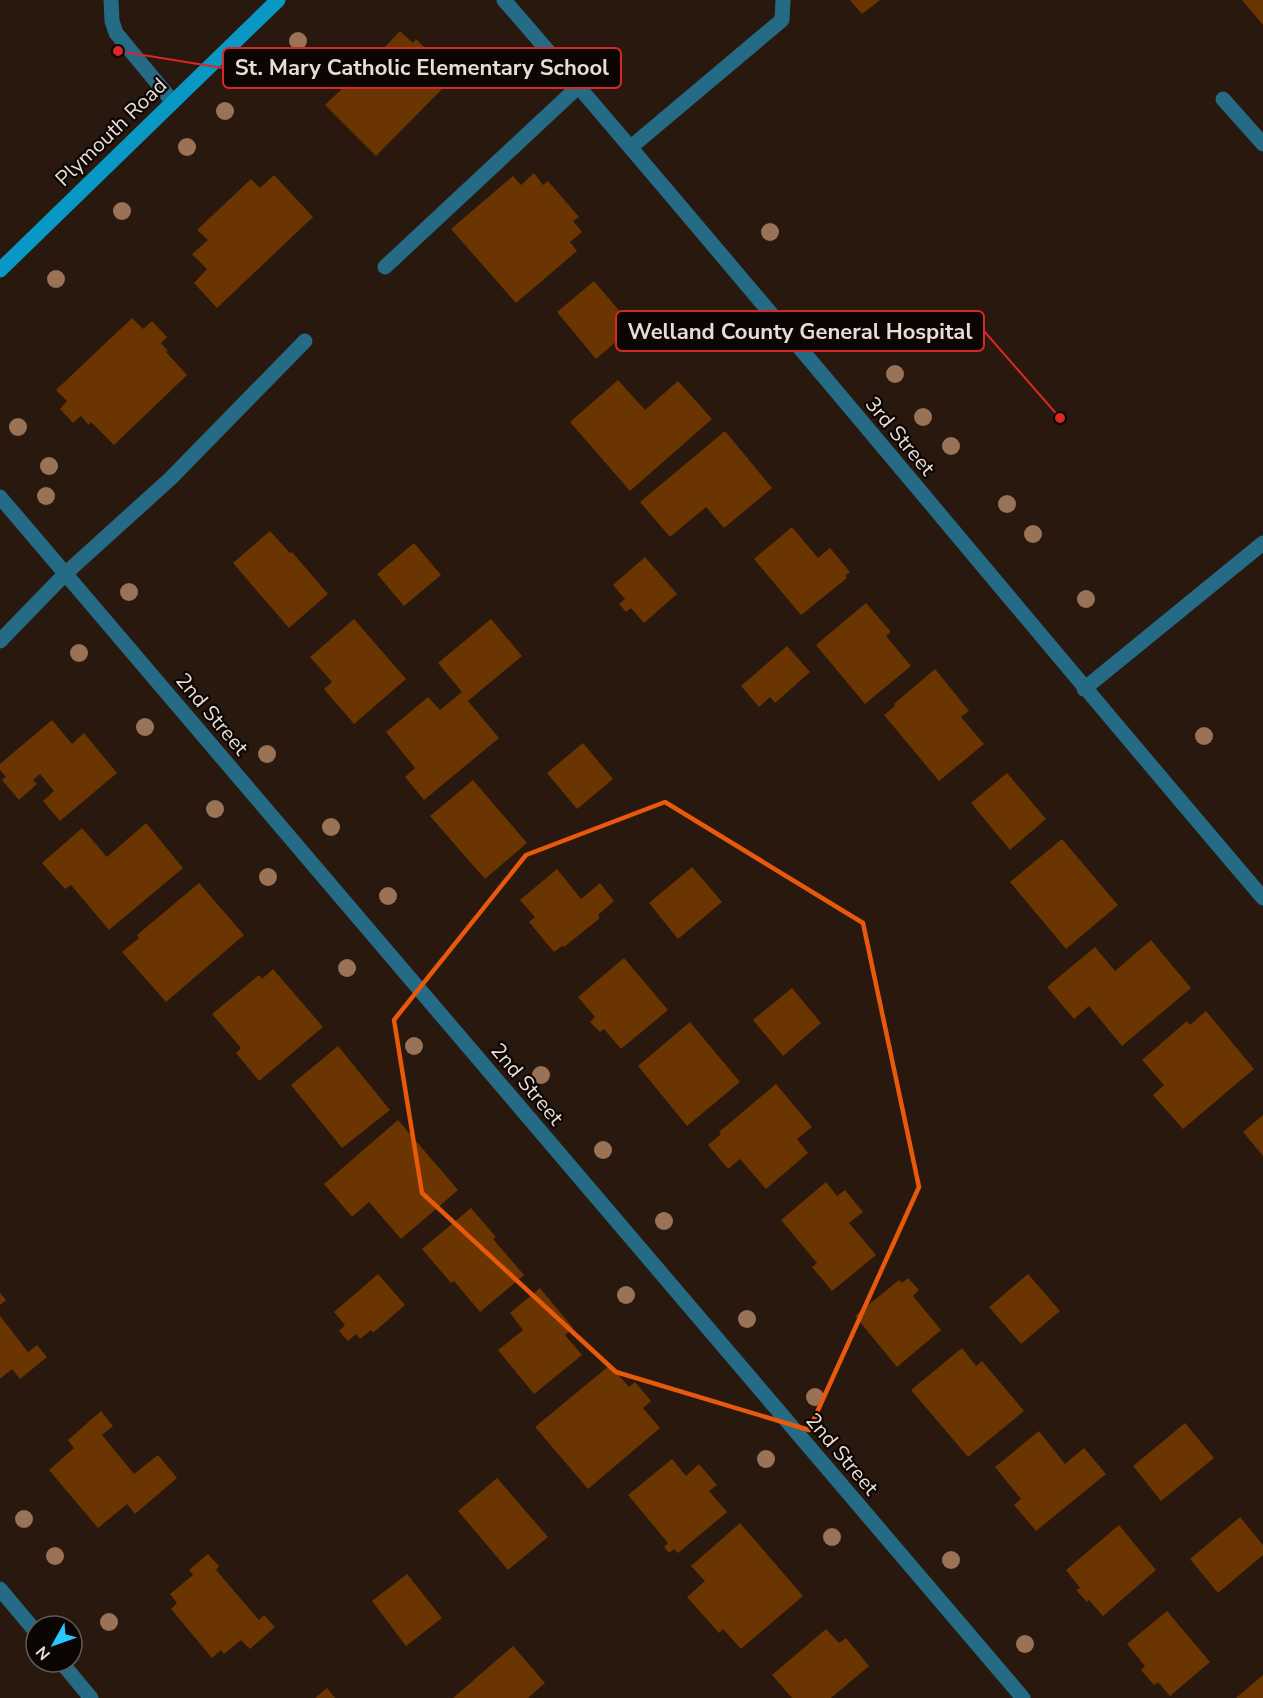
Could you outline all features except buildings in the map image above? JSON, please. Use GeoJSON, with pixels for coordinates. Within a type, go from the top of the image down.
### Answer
{"type":"FeatureCollection","features":[{"type":"Feature","properties":{"kind":"street"},"geometry":{"type":"LineString","coordinates":[[101,0],[111,6],[116,33],[173,102]]}},
{"type":"Feature","properties":{"kind":"street","name":"Plymouth Road"},"geometry":{"type":"LineString","coordinates":[[0,270],[278,0]]}},
{"type":"Feature","properties":{"kind":"street","name":"3rd Street"},"geometry":{"type":"LineString","coordinates":[[504,0],[631,147],[1263,898]]}},
{"type":"Feature","properties":{"kind":"street"},"geometry":{"type":"LineString","coordinates":[[631,147],[782,20],[783,0]]}},
{"type":"Feature","properties":{"kind":"street"},"geometry":{"type":"LineString","coordinates":[[385,267],[579,86]]}},
{"type":"Feature","properties":{"kind":"street"},"geometry":{"type":"LineString","coordinates":[[1223,99],[1263,144]]}},
{"type":"Feature","properties":{"kind":"street"},"geometry":{"type":"LineString","coordinates":[[0,641],[65,574],[171,478],[305,341]]}},
{"type":"Feature","properties":{"kind":"street","name":"2nd Street"},"geometry":{"type":"LineString","coordinates":[[0,497],[1023,1698]]}},
{"type":"Feature","properties":{"kind":"street"},"geometry":{"type":"LineString","coordinates":[[1084,688],[1263,543]]}},
{"type":"Feature","properties":{"kind":"street"},"geometry":{"type":"LineString","coordinates":[[0,1589],[24,1618]]}},
{"type":"Feature","properties":{"kind":"street"},"geometry":{"type":"LineString","coordinates":[[71,1674],[91,1698]]}},
{"type":"Feature","properties":{"kind":"highlighted area"},"geometry":{"type":"Polygon","coordinates":[[[665,802],[863,923],[919,1187],[809,1430],[616,1372],[422,1193],[394,1020],[526,855],[665,802]]]}},
{"type":"Feature","properties":{"kind":"place","name":"St. Mary Catholic Elementary School"},"geometry":{"type":"Point","coordinates":[118,51]}},
{"type":"Feature","properties":{"kind":"place","name":"Welland County General Hospital"},"geometry":{"type":"Point","coordinates":[1060,418]}}]}
